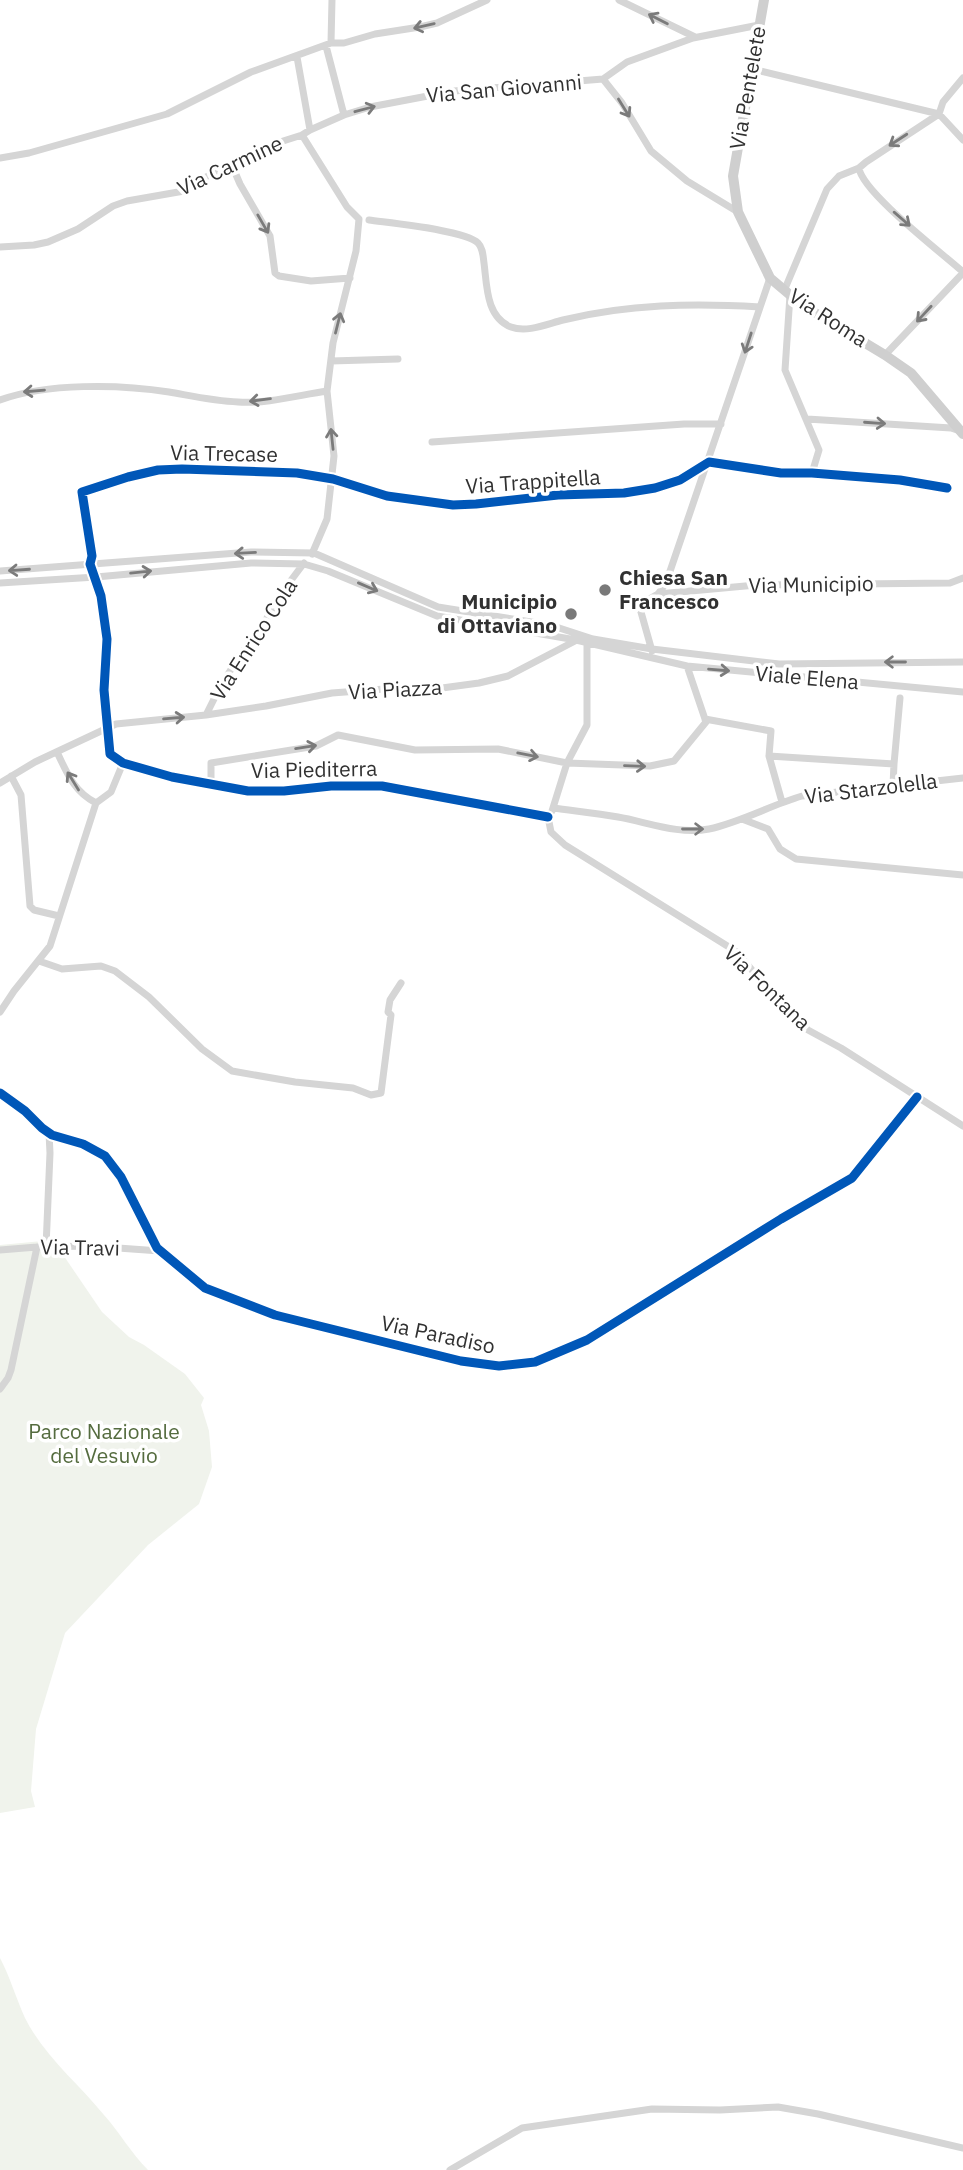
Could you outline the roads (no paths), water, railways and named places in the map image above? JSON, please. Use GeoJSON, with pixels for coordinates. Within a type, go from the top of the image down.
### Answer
{"type":"FeatureCollection","features":[{"type":"Feature","properties":{"kind":"main road","name":"Via Pentelete"},"geometry":{"type":"LineString","coordinates":[[733,176],[764,0]]}},
{"type":"Feature","properties":{"kind":"main road","name":"Via Roma"},"geometry":{"type":"LineString","coordinates":[[733,176],[738,212],[770,278],[802,305],[911,373],[962,432]]}},
{"type":"Feature","properties":{"kind":"street"},"geometry":{"type":"LineString","coordinates":[[332,0],[329,44],[344,115]]}},
{"type":"Feature","properties":{"kind":"street"},"geometry":{"type":"LineString","coordinates":[[0,158],[29,153],[167,114],[251,72],[329,44],[438,23],[487,0]]}},
{"type":"Feature","properties":{"kind":"street"},"geometry":{"type":"LineString","coordinates":[[620,0],[696,37]]}},
{"type":"Feature","properties":{"kind":"street"},"geometry":{"type":"LineString","coordinates":[[603,79],[626,62],[696,37],[760,25]]}},
{"type":"Feature","properties":{"kind":"street"},"geometry":{"type":"LineString","coordinates":[[297,57],[310,130]]}},
{"type":"Feature","properties":{"kind":"street"},"geometry":{"type":"LineString","coordinates":[[752,69],[939,114],[963,140]]}},
{"type":"Feature","properties":{"kind":"street"},"geometry":{"type":"LineString","coordinates":[[812,473],[819,450],[785,370],[787,293],[827,190],[839,176],[859,168],[939,114],[943,102],[963,78]]}},
{"type":"Feature","properties":{"kind":"street","name":"Via San Giovanni"},"geometry":{"type":"LineString","coordinates":[[302,135],[344,115],[420,96],[454,90],[603,79],[622,103],[651,152],[687,181],[738,212]]}},
{"type":"Feature","properties":{"kind":"street"},"geometry":{"type":"LineString","coordinates":[[0,571],[251,552],[314,553],[327,519],[333,479],[334,456],[327,391],[333,343],[355,251],[359,219],[347,206],[302,135]]}},
{"type":"Feature","properties":{"kind":"street","name":"Via Carmine"},"geometry":{"type":"LineString","coordinates":[[0,247],[48,242],[78,229],[113,206],[184,191],[258,149],[302,135]]}},
{"type":"Feature","properties":{"kind":"street"},"geometry":{"type":"LineString","coordinates":[[231,163],[270,236],[275,273],[311,281],[349,278]]}},
{"type":"Feature","properties":{"kind":"street"},"geometry":{"type":"LineString","coordinates":[[859,168],[860,176],[888,206],[963,272],[885,355]]}},
{"type":"Feature","properties":{"kind":"street"},"geometry":{"type":"LineString","coordinates":[[369,219],[452,233],[477,242],[482,250],[495,317],[517,330],[631,307],[662,304],[760,307]]}},
{"type":"Feature","properties":{"kind":"street"},"geometry":{"type":"LineString","coordinates":[[652,659],[652,649],[639,605],[658,594],[666,583],[770,278]]}},
{"type":"Feature","properties":{"kind":"street"},"geometry":{"type":"LineString","coordinates":[[331,361],[398,359]]}},
{"type":"Feature","properties":{"kind":"street"},"geometry":{"type":"LineString","coordinates":[[0,400],[22,392],[91,387],[145,389],[204,400],[241,403],[327,391]]}},
{"type":"Feature","properties":{"kind":"street"},"geometry":{"type":"LineString","coordinates":[[807,419],[951,428],[962,432]]}},
{"type":"Feature","properties":{"kind":"street"},"geometry":{"type":"LineString","coordinates":[[432,442],[684,424],[721,424]]}},
{"type":"Feature","properties":{"kind":"street"},"geometry":{"type":"LineString","coordinates":[[709,462],[781,473],[900,480],[947,488]]}},
{"type":"Feature","properties":{"kind":"street","name":"Via Trappitella"},"geometry":{"type":"LineString","coordinates":[[355,486],[387,496],[453,505],[476,504],[655,488],[680,480],[709,462]]}},
{"type":"Feature","properties":{"kind":"street","name":"Via Trecase"},"geometry":{"type":"LineString","coordinates":[[90,564],[92,556],[82,492],[93,488],[158,470],[182,469],[297,473],[355,486]]}},
{"type":"Feature","properties":{"kind":"street","name":"Via Enrico Cola"},"geometry":{"type":"LineString","coordinates":[[0,783],[116,723],[206,715],[238,658],[262,627],[280,595],[314,553]]}},
{"type":"Feature","properties":{"kind":"street","name":"Viale Elena"},"geometry":{"type":"LineString","coordinates":[[314,553],[438,607],[550,625],[593,639],[652,649],[779,664],[963,662]]}},
{"type":"Feature","properties":{"kind":"street","name":"Viale Elena"},"geometry":{"type":"LineString","coordinates":[[0,583],[251,563],[304,564],[328,571],[437,616],[576,640],[687,666],[963,692]]}},
{"type":"Feature","properties":{"kind":"street"},"geometry":{"type":"LineString","coordinates":[[0,1012],[13,991],[50,946],[96,803],[111,792],[123,764],[110,754],[104,690],[107,639],[101,596],[90,564]]}},
{"type":"Feature","properties":{"kind":"street","name":"Via Municipio"},"geometry":{"type":"LineString","coordinates":[[658,594],[756,585],[950,583],[963,578]]}},
{"type":"Feature","properties":{"kind":"street","name":"Via Piazza"},"geometry":{"type":"LineString","coordinates":[[206,715],[332,693],[411,687],[442,688],[479,683],[508,676],[576,640]]}},
{"type":"Feature","properties":{"kind":"street"},"geometry":{"type":"LineString","coordinates":[[548,817],[567,763],[587,725],[587,643]]}},
{"type":"Feature","properties":{"kind":"street"},"geometry":{"type":"LineString","coordinates":[[211,784],[211,763],[316,746],[338,735],[415,750],[498,749],[567,763],[650,766],[674,761],[706,722],[687,666]]}},
{"type":"Feature","properties":{"kind":"street"},"geometry":{"type":"LineString","coordinates":[[893,785],[900,698]]}},
{"type":"Feature","properties":{"kind":"street"},"geometry":{"type":"LineString","coordinates":[[705,719],[771,731],[769,756],[782,802]]}},
{"type":"Feature","properties":{"kind":"street"},"geometry":{"type":"LineString","coordinates":[[57,752],[74,786],[96,803]]}},
{"type":"Feature","properties":{"kind":"street"},"geometry":{"type":"LineString","coordinates":[[769,756],[894,764]]}},
{"type":"Feature","properties":{"kind":"street","name":"Via Piediterra"},"geometry":{"type":"LineString","coordinates":[[123,764],[172,777],[248,790],[284,792],[331,786],[382,786],[548,817]]}},
{"type":"Feature","properties":{"kind":"street"},"geometry":{"type":"LineString","coordinates":[[11,776],[21,795],[30,906],[34,910],[59,916]]}},
{"type":"Feature","properties":{"kind":"street","name":"Via Starzolella"},"geometry":{"type":"LineString","coordinates":[[553,808],[619,817],[683,830],[707,829],[741,819],[782,802],[824,792],[963,778]]}},
{"type":"Feature","properties":{"kind":"street","name":"Via Fontana"},"geometry":{"type":"LineString","coordinates":[[548,817],[551,832],[565,845],[737,952],[776,999],[808,1030],[963,1126]]}},
{"type":"Feature","properties":{"kind":"street"},"geometry":{"type":"LineString","coordinates":[[741,819],[768,829],[780,849],[796,859],[963,875]]}},
{"type":"Feature","properties":{"kind":"street"},"geometry":{"type":"LineString","coordinates":[[39,961],[62,969],[101,966],[115,971],[149,997],[202,1049],[232,1071],[284,1081],[353,1088],[371,1096],[381,1093],[391,1016],[388,1012],[390,1000],[401,984]]}},
{"type":"Feature","properties":{"kind":"street","name":"Via Paradiso"},"geometry":{"type":"LineString","coordinates":[[0,1093],[25,1111],[41,1129],[83,1144],[105,1156],[121,1177],[160,1251],[205,1287],[275,1315],[461,1361],[499,1366],[535,1362],[587,1340],[852,1178],[917,1097]]}},
{"type":"Feature","properties":{"kind":"street"},"geometry":{"type":"LineString","coordinates":[[46,1247],[49,1133]]}},
{"type":"Feature","properties":{"kind":"street","name":"Via Travi"},"geometry":{"type":"LineString","coordinates":[[0,1250],[90,1246],[160,1251]]}},
{"type":"Feature","properties":{"kind":"street"},"geometry":{"type":"LineString","coordinates":[[0,1389],[11,1370],[37,1247]]}},
{"type":"Feature","properties":{"kind":"street"},"geometry":{"type":"LineString","coordinates":[[450,2170],[522,2128],[652,2109],[778,2107],[963,2148]]}},
{"type":"Feature","properties":{"kind":"place","name":"Chiesa San Francesco"},"geometry":{"type":"Point","coordinates":[605,590]}},
{"type":"Feature","properties":{"kind":"place","name":"Municipio di Ottaviano"},"geometry":{"type":"Point","coordinates":[571,614]}},
{"type":"Feature","properties":{"kind":"park label","name":"Parco Nazionale del Vesuvio"},"geometry":{"type":"Point","coordinates":[104,1444]}}]}
